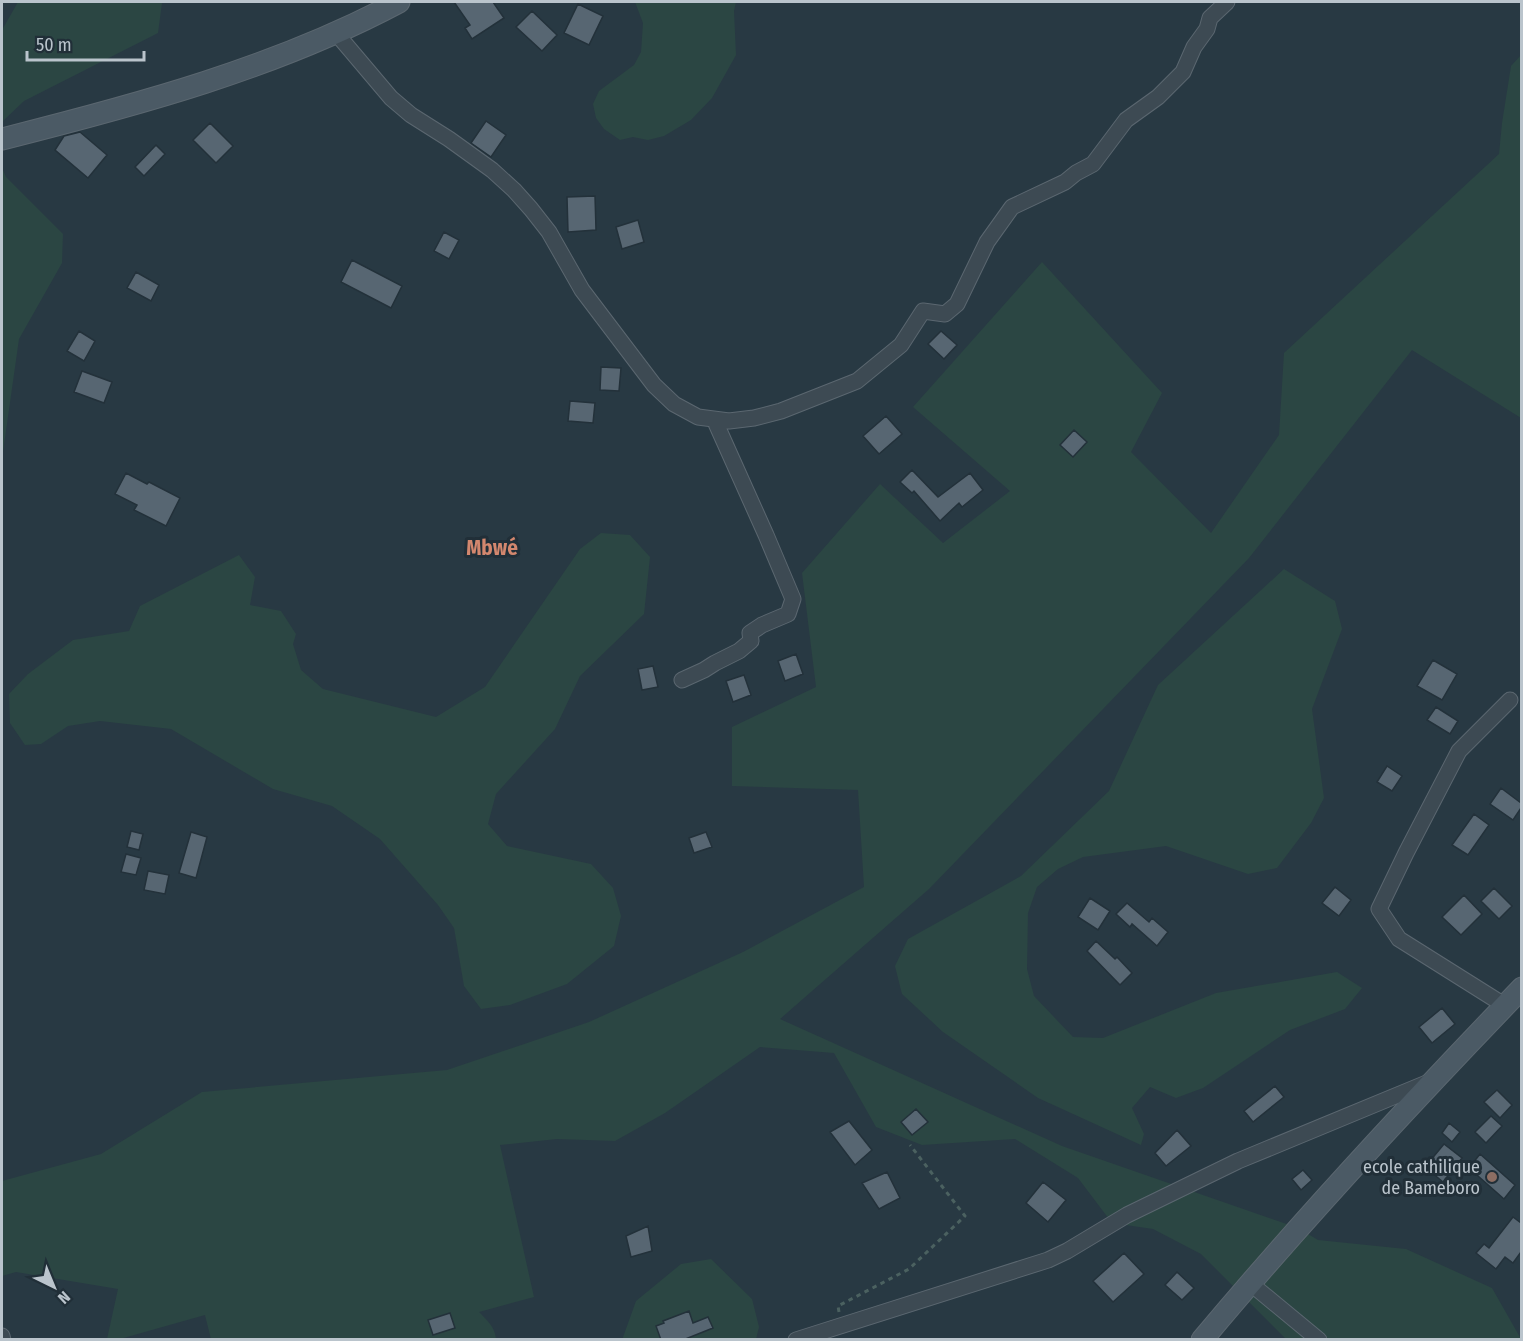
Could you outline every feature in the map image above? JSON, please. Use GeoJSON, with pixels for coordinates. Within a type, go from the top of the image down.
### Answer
{"type":"FeatureCollection","features":[{"type":"Feature","properties":{"kind":"street"},"geometry":{"type":"LineString","coordinates":[[2,139],[169,94],[235,72],[336,33],[399,2]]}},
{"type":"Feature","properties":{"kind":"street"},"geometry":{"type":"LineString","coordinates":[[336,33],[400,107],[492,170],[526,202],[549,232],[582,290],[654,385],[674,404],[698,417],[729,421],[781,411],[857,381],[901,345],[923,311],[945,314],[957,304],[987,242],[1012,207],[1065,182],[1093,164],[1126,120],[1158,97],[1183,72],[1194,47],[1207,29],[1210,18],[1227,2]]}},
{"type":"Feature","properties":{"kind":"street"},"geometry":{"type":"LineString","coordinates":[[682,680],[739,651],[751,641],[750,633],[788,614],[793,599],[714,420]]}},
{"type":"Feature","properties":{"kind":"street"},"geometry":{"type":"LineString","coordinates":[[1504,1005],[1399,939],[1379,909],[1459,751],[1510,700]]}},
{"type":"Feature","properties":{"kind":"street"},"geometry":{"type":"LineString","coordinates":[[1202,1340],[1250,1283],[1434,1079],[1521,988]]}},
{"type":"Feature","properties":{"kind":"street"},"geometry":{"type":"LineString","coordinates":[[796,1340],[1059,1255],[1127,1215],[1238,1161],[1434,1079]]}},
{"type":"Feature","properties":{"kind":"street"},"geometry":{"type":"LineString","coordinates":[[1250,1283],[1320,1340]]}},
{"type":"Feature","properties":{"kind":"path"},"geometry":{"type":"LineString","coordinates":[[842,1326],[838,1306],[909,1269],[965,1216],[910,1145]]}},
{"type":"Feature","properties":{"kind":"green space"},"geometry":{"type":"Polygon","coordinates":[[[18,2],[162,3],[158,33],[24,101],[3,121],[2,125],[2,30],[18,2]]]}},
{"type":"Feature","properties":{"kind":"green space"},"geometry":{"type":"Polygon","coordinates":[[[635,2],[736,2],[734,11],[736,55],[712,98],[691,120],[664,136],[648,140],[633,137],[620,140],[604,129],[596,118],[593,104],[599,91],[634,65],[641,52],[643,23],[635,2]]]}},
{"type":"Feature","properties":{"kind":"green space"},"geometry":{"type":"Polygon","coordinates":[[[1521,55],[1521,418],[1412,350],[1249,558],[929,889],[780,1019],[1062,1146],[1298,1228],[1318,1240],[1406,1249],[1492,1288],[1521,1339],[1286,1339],[1201,1254],[1153,1229],[1112,1223],[1078,1178],[1015,1139],[922,1145],[876,1127],[834,1053],[760,1047],[665,1113],[615,1141],[557,1139],[500,1145],[534,1297],[479,1312],[492,1327],[496,1339],[211,1339],[205,1315],[120,1339],[107,1339],[118,1289],[16,1272],[2,1276],[2,1181],[101,1154],[202,1092],[447,1070],[589,1022],[743,952],[864,887],[858,790],[732,786],[732,727],[816,687],[802,573],[880,484],[943,543],[1010,491],[913,407],[1042,262],[1162,393],[1131,452],[1211,533],[1279,435],[1284,353],[1499,154],[1511,66],[1521,55]]]}},
{"type":"Feature","properties":{"kind":"green space"},"geometry":{"type":"Polygon","coordinates":[[[2,168],[6,177],[63,234],[62,263],[19,339],[2,459],[2,168]]]}},
{"type":"Feature","properties":{"kind":"green space"},"geometry":{"type":"Polygon","coordinates":[[[601,533],[630,535],[650,557],[644,614],[580,676],[555,729],[496,794],[488,824],[507,846],[591,864],[613,888],[621,916],[614,946],[567,984],[510,1005],[481,1009],[464,986],[454,928],[438,905],[380,839],[332,806],[273,789],[171,729],[100,721],[68,726],[41,744],[25,745],[10,723],[9,694],[28,674],[73,640],[129,631],[140,606],[239,555],[255,577],[250,605],[281,611],[296,634],[293,644],[301,670],[323,689],[436,717],[485,687],[580,549],[601,533]]]}},
{"type":"Feature","properties":{"kind":"green space"},"geometry":{"type":"Polygon","coordinates":[[[1284,569],[1335,601],[1342,629],[1312,709],[1324,798],[1311,823],[1277,868],[1248,874],[1166,846],[1083,857],[1058,869],[1037,887],[1028,913],[1027,969],[1034,996],[1073,1037],[1103,1038],[1216,993],[1337,972],[1362,988],[1345,1009],[1290,1030],[1203,1088],[1176,1098],[1150,1087],[1132,1108],[1144,1134],[1141,1145],[1038,1098],[943,1032],[902,994],[895,966],[908,939],[1021,876],[1109,791],[1158,685],[1284,569]]]}},
{"type":"Feature","properties":{"kind":"green space"},"geometry":{"type":"Polygon","coordinates":[[[711,1259],[752,1299],[759,1327],[756,1339],[622,1340],[636,1301],[681,1264],[711,1259]]]}},
{"type":"Feature","properties":{"kind":"building"},"geometry":{"type":"Polygon","coordinates":[[[454,2],[493,2],[504,18],[472,39],[465,28],[470,25],[454,2]]]}},
{"type":"Feature","properties":{"kind":"building"},"geometry":{"type":"Polygon","coordinates":[[[578,4],[603,16],[589,45],[564,33],[578,4]]]}},
{"type":"Feature","properties":{"kind":"building"},"geometry":{"type":"Polygon","coordinates":[[[532,11],[557,35],[542,51],[516,27],[532,11]]]}},
{"type":"Feature","properties":{"kind":"building"},"geometry":{"type":"Polygon","coordinates":[[[486,121],[506,135],[491,157],[471,143],[486,121]]]}},
{"type":"Feature","properties":{"kind":"building"},"geometry":{"type":"Polygon","coordinates":[[[210,123],[233,146],[216,163],[193,140],[210,123]]]}},
{"type":"Feature","properties":{"kind":"building"},"geometry":{"type":"Polygon","coordinates":[[[80,132],[107,155],[88,178],[55,150],[64,136],[80,132]]]}},
{"type":"Feature","properties":{"kind":"building"},"geometry":{"type":"Polygon","coordinates":[[[156,145],[165,154],[144,176],[135,167],[156,145]]]}},
{"type":"Feature","properties":{"kind":"building"},"geometry":{"type":"Polygon","coordinates":[[[595,196],[596,230],[568,232],[567,197],[595,196]]]}},
{"type":"Feature","properties":{"kind":"building"},"geometry":{"type":"Polygon","coordinates":[[[638,220],[644,242],[622,249],[616,227],[638,220]]]}},
{"type":"Feature","properties":{"kind":"building"},"geometry":{"type":"Polygon","coordinates":[[[444,232],[459,240],[449,259],[434,251],[444,232]]]}},
{"type":"Feature","properties":{"kind":"building"},"geometry":{"type":"Polygon","coordinates":[[[352,260],[402,286],[391,308],[341,282],[352,260]]]}},
{"type":"Feature","properties":{"kind":"building"},"geometry":{"type":"Polygon","coordinates":[[[136,272],[159,285],[151,301],[127,288],[136,272]]]}},
{"type":"Feature","properties":{"kind":"building"},"geometry":{"type":"Polygon","coordinates":[[[79,331],[95,341],[84,361],[67,351],[79,331]]]}},
{"type":"Feature","properties":{"kind":"building"},"geometry":{"type":"Polygon","coordinates":[[[941,331],[957,345],[944,359],[928,344],[941,331]]]}},
{"type":"Feature","properties":{"kind":"building"},"geometry":{"type":"Polygon","coordinates":[[[601,367],[621,368],[619,391],[600,390],[601,367]]]}},
{"type":"Feature","properties":{"kind":"building"},"geometry":{"type":"Polygon","coordinates":[[[82,371],[112,382],[104,403],[74,392],[82,371]]]}},
{"type":"Feature","properties":{"kind":"building"},"geometry":{"type":"Polygon","coordinates":[[[570,401],[595,403],[593,423],[568,421],[570,401]]]}},
{"type":"Feature","properties":{"kind":"building"},"geometry":{"type":"Polygon","coordinates":[[[886,416],[902,434],[879,454],[863,436],[886,416]]]}},
{"type":"Feature","properties":{"kind":"building"},"geometry":{"type":"Polygon","coordinates":[[[1074,430],[1087,442],[1073,457],[1060,445],[1074,430]]]}},
{"type":"Feature","properties":{"kind":"building"},"geometry":{"type":"Polygon","coordinates":[[[912,470],[938,497],[970,473],[983,490],[962,507],[959,503],[940,521],[914,491],[912,493],[900,482],[912,470]]]}},
{"type":"Feature","properties":{"kind":"building"},"geometry":{"type":"Polygon","coordinates":[[[126,473],[180,498],[166,526],[134,510],[137,505],[115,494],[126,473]]]}},
{"type":"Feature","properties":{"kind":"building"},"geometry":{"type":"Polygon","coordinates":[[[796,654],[803,674],[785,681],[778,661],[796,654]]]}},
{"type":"Feature","properties":{"kind":"building"},"geometry":{"type":"Polygon","coordinates":[[[1433,660],[1457,674],[1442,700],[1417,686],[1433,660]]]}},
{"type":"Feature","properties":{"kind":"building"},"geometry":{"type":"Polygon","coordinates":[[[653,666],[658,687],[642,690],[638,669],[653,666]]]}},
{"type":"Feature","properties":{"kind":"building"},"geometry":{"type":"Polygon","coordinates":[[[744,675],[751,695],[733,702],[726,681],[744,675]]]}},
{"type":"Feature","properties":{"kind":"building"},"geometry":{"type":"Polygon","coordinates":[[[1436,707],[1458,721],[1450,734],[1427,720],[1436,707]]]}},
{"type":"Feature","properties":{"kind":"building"},"geometry":{"type":"Polygon","coordinates":[[[1387,766],[1402,776],[1392,791],[1377,782],[1387,766]]]}},
{"type":"Feature","properties":{"kind":"building"},"geometry":{"type":"Polygon","coordinates":[[[1501,788],[1521,803],[1521,808],[1513,820],[1490,804],[1501,788]]]}},
{"type":"Feature","properties":{"kind":"building"},"geometry":{"type":"Polygon","coordinates":[[[1474,814],[1489,825],[1468,855],[1452,845],[1474,814]]]}},
{"type":"Feature","properties":{"kind":"building"},"geometry":{"type":"Polygon","coordinates":[[[131,831],[143,834],[139,850],[127,847],[131,831]]]}},
{"type":"Feature","properties":{"kind":"building"},"geometry":{"type":"Polygon","coordinates":[[[191,832],[207,837],[196,878],[179,873],[191,832]]]}},
{"type":"Feature","properties":{"kind":"building"},"geometry":{"type":"Polygon","coordinates":[[[706,832],[712,847],[694,853],[689,838],[706,832]]]}},
{"type":"Feature","properties":{"kind":"building"},"geometry":{"type":"Polygon","coordinates":[[[126,854],[141,858],[136,875],[121,872],[126,854]]]}},
{"type":"Feature","properties":{"kind":"building"},"geometry":{"type":"Polygon","coordinates":[[[148,871],[169,875],[165,894],[144,890],[148,871]]]}},
{"type":"Feature","properties":{"kind":"building"},"geometry":{"type":"Polygon","coordinates":[[[1335,887],[1351,900],[1339,916],[1322,903],[1335,887]]]}},
{"type":"Feature","properties":{"kind":"building"},"geometry":{"type":"Polygon","coordinates":[[[1494,888],[1512,906],[1499,919],[1481,901],[1494,888]]]}},
{"type":"Feature","properties":{"kind":"building"},"geometry":{"type":"Polygon","coordinates":[[[1464,895],[1482,914],[1461,935],[1442,917],[1464,895]]]}},
{"type":"Feature","properties":{"kind":"building"},"geometry":{"type":"Polygon","coordinates":[[[1090,898],[1110,911],[1098,930],[1078,917],[1090,898]]]}},
{"type":"Feature","properties":{"kind":"building"},"geometry":{"type":"Polygon","coordinates":[[[1127,903],[1149,922],[1152,918],[1168,932],[1157,946],[1132,924],[1130,927],[1116,914],[1127,903]]]}},
{"type":"Feature","properties":{"kind":"building"},"geometry":{"type":"Polygon","coordinates":[[[1096,941],[1115,959],[1117,957],[1132,973],[1120,985],[1087,951],[1096,941]]]}},
{"type":"Feature","properties":{"kind":"building"},"geometry":{"type":"Polygon","coordinates":[[[1442,1008],[1455,1024],[1432,1043],[1419,1027],[1442,1008]]]}},
{"type":"Feature","properties":{"kind":"building"},"geometry":{"type":"Polygon","coordinates":[[[1275,1086],[1284,1097],[1253,1122],[1244,1111],[1275,1086]]]}},
{"type":"Feature","properties":{"kind":"building"},"geometry":{"type":"Polygon","coordinates":[[[1497,1090],[1512,1105],[1500,1118],[1484,1102],[1497,1090]]]}},
{"type":"Feature","properties":{"kind":"building"},"geometry":{"type":"Polygon","coordinates":[[[916,1109],[928,1122],[912,1135],[901,1122],[916,1109]]]}},
{"type":"Feature","properties":{"kind":"building"},"geometry":{"type":"Polygon","coordinates":[[[1491,1116],[1502,1126],[1486,1143],[1475,1132],[1491,1116]]]}},
{"type":"Feature","properties":{"kind":"building"},"geometry":{"type":"Polygon","coordinates":[[[849,1121],[872,1150],[855,1165],[830,1132],[849,1121]]]}},
{"type":"Feature","properties":{"kind":"building"},"geometry":{"type":"Polygon","coordinates":[[[1449,1123],[1460,1132],[1452,1142],[1442,1133],[1449,1123]]]}},
{"type":"Feature","properties":{"kind":"building"},"geometry":{"type":"Polygon","coordinates":[[[1177,1130],[1191,1146],[1166,1166],[1155,1153],[1177,1130]]]}},
{"type":"Feature","properties":{"kind":"building"},"geometry":{"type":"Polygon","coordinates":[[[1444,1144],[1462,1158],[1443,1182],[1425,1167],[1444,1144]]]}},
{"type":"Feature","properties":{"kind":"building","name":"ecole cathilique de Bameboro"},"geometry":{"type":"Polygon","coordinates":[[[1480,1154],[1515,1185],[1504,1199],[1469,1168],[1480,1154]]]}},
{"type":"Feature","properties":{"kind":"building"},"geometry":{"type":"Polygon","coordinates":[[[1303,1170],[1312,1180],[1301,1190],[1292,1179],[1303,1170]]]}},
{"type":"Feature","properties":{"kind":"building"},"geometry":{"type":"Polygon","coordinates":[[[887,1172],[900,1198],[879,1209],[862,1183],[887,1172]]]}},
{"type":"Feature","properties":{"kind":"building"},"geometry":{"type":"Polygon","coordinates":[[[1043,1182],[1066,1200],[1048,1222],[1026,1203],[1043,1182]]]}},
{"type":"Feature","properties":{"kind":"building"},"geometry":{"type":"Polygon","coordinates":[[[1513,1217],[1521,1223],[1521,1252],[1513,1263],[1505,1257],[1496,1269],[1476,1253],[1484,1244],[1489,1248],[1513,1217]]]}},
{"type":"Feature","properties":{"kind":"building"},"geometry":{"type":"Polygon","coordinates":[[[648,1226],[652,1251],[631,1257],[626,1236],[648,1226]]]}},
{"type":"Feature","properties":{"kind":"building"},"geometry":{"type":"Polygon","coordinates":[[[1124,1253],[1144,1274],[1113,1302],[1093,1281],[1124,1253]]]}},
{"type":"Feature","properties":{"kind":"building"},"geometry":{"type":"Polygon","coordinates":[[[1177,1272],[1194,1288],[1182,1300],[1165,1285],[1177,1272]]]}},
{"type":"Feature","properties":{"kind":"building"},"geometry":{"type":"Polygon","coordinates":[[[689,1311],[693,1323],[708,1317],[713,1328],[683,1340],[661,1340],[656,1326],[689,1311]]]}},
{"type":"Feature","properties":{"kind":"building"},"geometry":{"type":"Polygon","coordinates":[[[450,1313],[455,1328],[433,1335],[428,1320],[450,1313]]]}},
{"type":"Feature","properties":{"kind":"place","name":"ecole cathilique de Bameboro"},"geometry":{"type":"Point","coordinates":[1492,1177]}},
{"type":"Feature","properties":{"kind":"district","name":"Mbwé"},"geometry":{"type":"Point","coordinates":[492,548]}}]}
